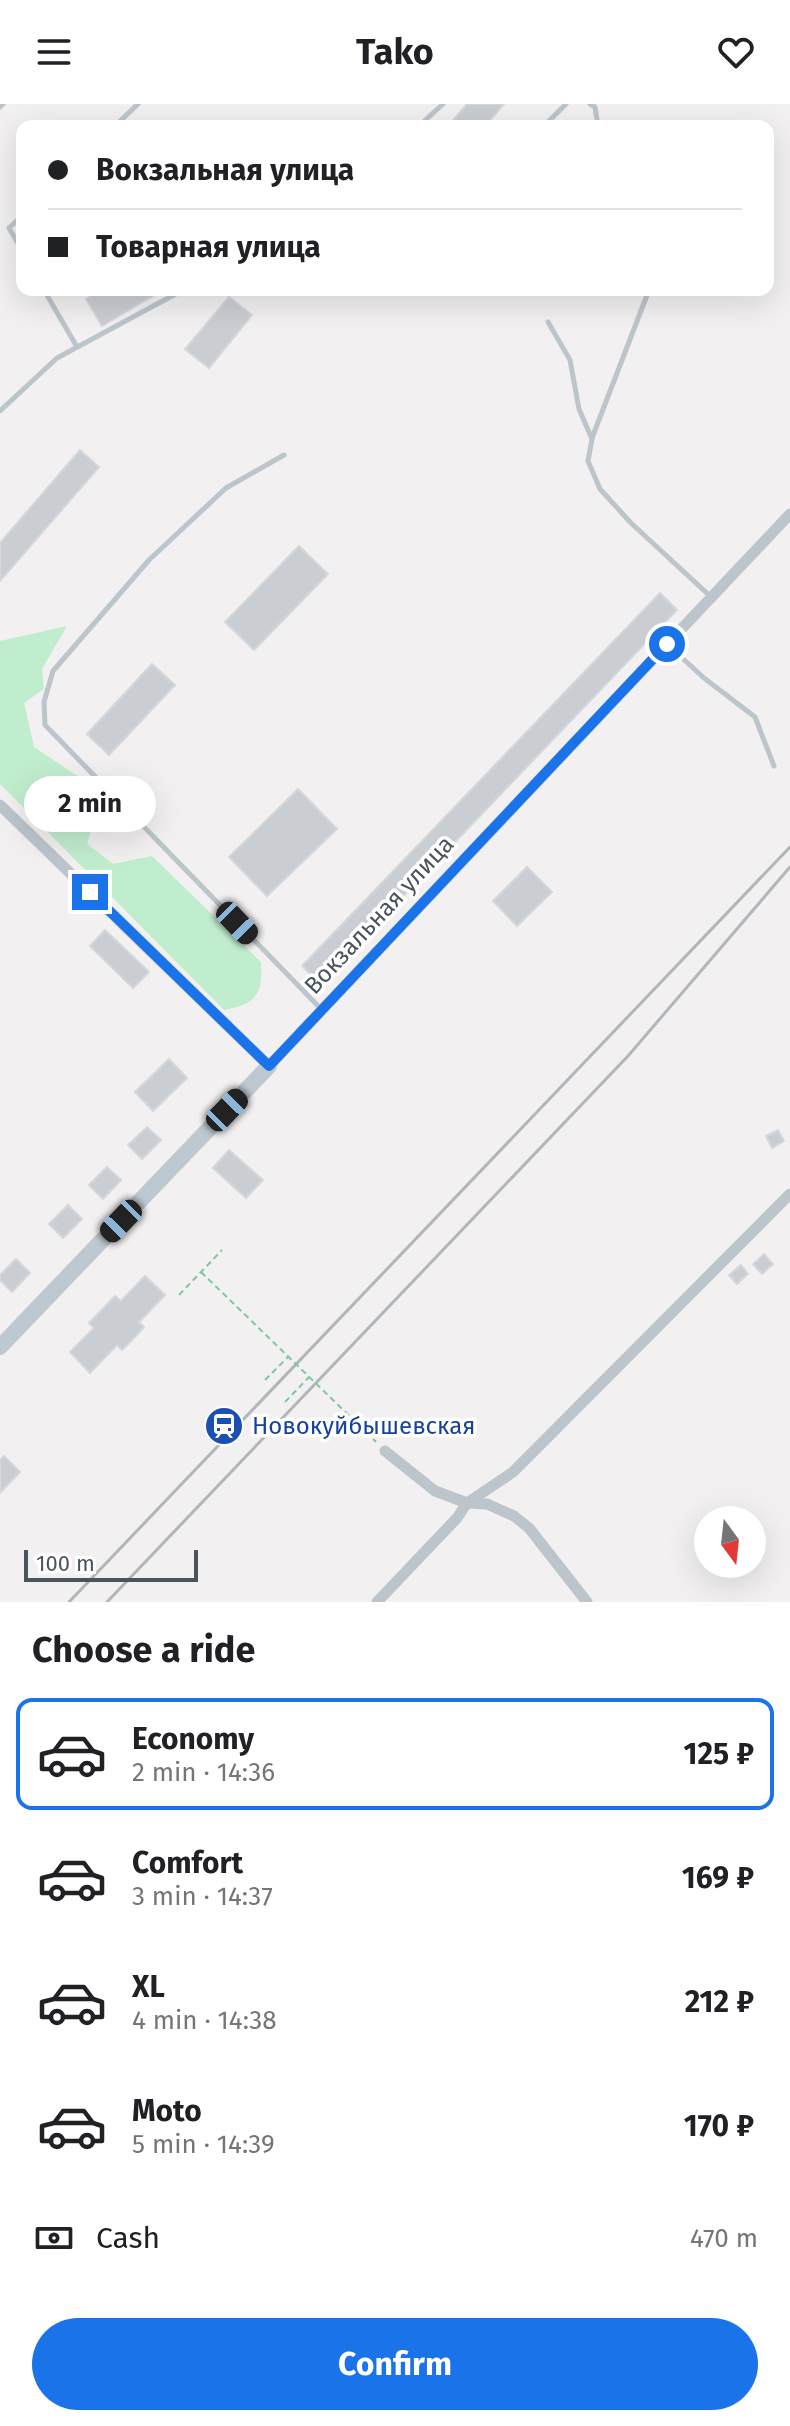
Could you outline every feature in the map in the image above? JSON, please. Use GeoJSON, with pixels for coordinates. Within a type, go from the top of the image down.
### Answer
{"type":"FeatureCollection","features":[{"type":"Feature","properties":{"kind":"street","name":"Вокзальная улица"},"geometry":{"type":"LineString","coordinates":[[0,1347],[322,1011],[790,514]]}},
{"type":"Feature","properties":{"kind":"street"},"geometry":{"type":"LineString","coordinates":[[0,805],[269,1066]]}},
{"type":"Feature","properties":{"kind":"street"},"geometry":{"type":"LineString","coordinates":[[377,1602],[457,1518],[467,1503],[513,1472],[790,1194]]}},
{"type":"Feature","properties":{"kind":"street"},"geometry":{"type":"LineString","coordinates":[[385,1451],[435,1491],[467,1503],[498,1508],[529,1528],[587,1602]]}},
{"type":"Feature","properties":{"kind":"lane"},"geometry":{"type":"LineString","coordinates":[[121,120],[138,104]]}},
{"type":"Feature","properties":{"kind":"lane"},"geometry":{"type":"LineString","coordinates":[[426,120],[443,104]]}},
{"type":"Feature","properties":{"kind":"lane"},"geometry":{"type":"LineString","coordinates":[[550,120],[566,104]]}},
{"type":"Feature","properties":{"kind":"lane"},"geometry":{"type":"LineString","coordinates":[[16,222],[9,228],[16,240]]}},
{"type":"Feature","properties":{"kind":"lane"},"geometry":{"type":"LineString","coordinates":[[47,296],[77,347]]}},
{"type":"Feature","properties":{"kind":"lane"},"geometry":{"type":"LineString","coordinates":[[0,411],[57,358],[172,296]]}},
{"type":"Feature","properties":{"kind":"lane"},"geometry":{"type":"LineString","coordinates":[[647,296],[592,439],[588,461],[600,489],[631,523],[711,597]]}},
{"type":"Feature","properties":{"kind":"lane"},"geometry":{"type":"LineString","coordinates":[[548,322],[570,360],[579,409],[592,439]]}},
{"type":"Feature","properties":{"kind":"lane"},"geometry":{"type":"LineString","coordinates":[[284,455],[226,488],[149,560],[53,671],[44,702],[45,725],[322,1011]]}},
{"type":"Feature","properties":{"kind":"lane"},"geometry":{"type":"LineString","coordinates":[[667,644],[704,678],[755,717],[774,766]]}},
{"type":"Feature","properties":{"kind":"path"},"geometry":{"type":"LineString","coordinates":[[179,1295],[222,1250]]}},
{"type":"Feature","properties":{"kind":"path"},"geometry":{"type":"LineString","coordinates":[[201,1272],[385,1451]]}},
{"type":"Feature","properties":{"kind":"path"},"geometry":{"type":"LineString","coordinates":[[265,1380],[288,1357]]}},
{"type":"Feature","properties":{"kind":"path"},"geometry":{"type":"LineString","coordinates":[[285,1402],[309,1377]]}},
{"type":"Feature","properties":{"kind":"green space"},"geometry":{"type":"Polygon","coordinates":[[[67,626],[42,669],[44,689],[24,703],[34,747],[103,793],[87,844],[113,864],[152,856],[261,962],[259,990],[251,1001],[224,1010],[0,784],[0,641],[67,626]]]}},
{"type":"Feature","properties":{"kind":"building"},"geometry":{"type":"Polygon","coordinates":[[[467,104],[504,104],[490,120],[453,120],[467,104]]]}},
{"type":"Feature","properties":{"kind":"building"},"geometry":{"type":"Polygon","coordinates":[[[91,296],[153,296],[102,326],[86,299],[91,296]]]}},
{"type":"Feature","properties":{"kind":"building"},"geometry":{"type":"Polygon","coordinates":[[[229,297],[252,315],[209,368],[185,349],[229,297]]]}},
{"type":"Feature","properties":{"kind":"building"},"geometry":{"type":"Polygon","coordinates":[[[80,450],[99,467],[0,581],[0,543],[80,450]]]}},
{"type":"Feature","properties":{"kind":"building"},"geometry":{"type":"Polygon","coordinates":[[[299,546],[328,574],[254,650],[225,622],[299,546]]]}},
{"type":"Feature","properties":{"kind":"building"},"geometry":{"type":"Polygon","coordinates":[[[660,593],[677,610],[320,983],[302,966],[660,593]]]}},
{"type":"Feature","properties":{"kind":"building"},"geometry":{"type":"Polygon","coordinates":[[[152,664],[175,685],[109,755],[87,734],[152,664]]]}},
{"type":"Feature","properties":{"kind":"building"},"geometry":{"type":"Polygon","coordinates":[[[298,789],[337,829],[267,896],[229,857],[298,789]]]}},
{"type":"Feature","properties":{"kind":"building"},"geometry":{"type":"Polygon","coordinates":[[[527,867],[552,892],[517,926],[493,901],[527,867]]]}},
{"type":"Feature","properties":{"kind":"building"},"geometry":{"type":"Polygon","coordinates":[[[105,930],[149,972],[133,988],[90,946],[105,930]]]}},
{"type":"Feature","properties":{"kind":"building"},"geometry":{"type":"Polygon","coordinates":[[[169,1059],[187,1078],[153,1111],[135,1092],[169,1059]]]}},
{"type":"Feature","properties":{"kind":"building"},"geometry":{"type":"Polygon","coordinates":[[[147,1127],[161,1140],[142,1159],[128,1145],[147,1127]]]}},
{"type":"Feature","properties":{"kind":"building"},"geometry":{"type":"Polygon","coordinates":[[[778,1130],[784,1141],[772,1148],[766,1136],[778,1130]]]}},
{"type":"Feature","properties":{"kind":"building"},"geometry":{"type":"Polygon","coordinates":[[[229,1150],[263,1180],[246,1198],[213,1168],[229,1150]]]}},
{"type":"Feature","properties":{"kind":"building"},"geometry":{"type":"Polygon","coordinates":[[[107,1167],[121,1180],[103,1199],[89,1185],[107,1167]]]}},
{"type":"Feature","properties":{"kind":"building"},"geometry":{"type":"Polygon","coordinates":[[[68,1205],[82,1219],[63,1238],[49,1224],[68,1205]]]}},
{"type":"Feature","properties":{"kind":"building"},"geometry":{"type":"Polygon","coordinates":[[[764,1254],[773,1264],[762,1274],[753,1264],[764,1254]]]}},
{"type":"Feature","properties":{"kind":"building"},"geometry":{"type":"Polygon","coordinates":[[[16,1259],[30,1273],[12,1292],[0,1280],[0,1275],[16,1259]]]}},
{"type":"Feature","properties":{"kind":"building"},"geometry":{"type":"Polygon","coordinates":[[[741,1265],[748,1274],[737,1284],[729,1275],[741,1265]]]}},
{"type":"Feature","properties":{"kind":"building"},"geometry":{"type":"Polygon","coordinates":[[[145,1276],[165,1295],[139,1322],[144,1327],[133,1339],[122,1350],[117,1345],[90,1373],[70,1352],[94,1328],[89,1323],[115,1296],[121,1301],[145,1276]]]}},
{"type":"Feature","properties":{"kind":"building"},"geometry":{"type":"Polygon","coordinates":[[[4,1456],[20,1472],[0,1493],[0,1460],[4,1456]]]}},
{"type":"Feature","properties":{"kind":"railway"},"geometry":{"type":"LineString","coordinates":[[69,1602],[790,847]]}},
{"type":"Feature","properties":{"kind":"railway"},"geometry":{"type":"LineString","coordinates":[[107,1602],[628,1056],[790,867]]}},
{"type":"Feature","properties":{"kind":"place","name":"Новокуйбышевская"},"geometry":{"type":"Point","coordinates":[224,1426]}},
{"type":"Feature","properties":{"kind":"route"},"geometry":{"type":"LineString","coordinates":[[90,892],[269,1066],[667,644]]}}]}
